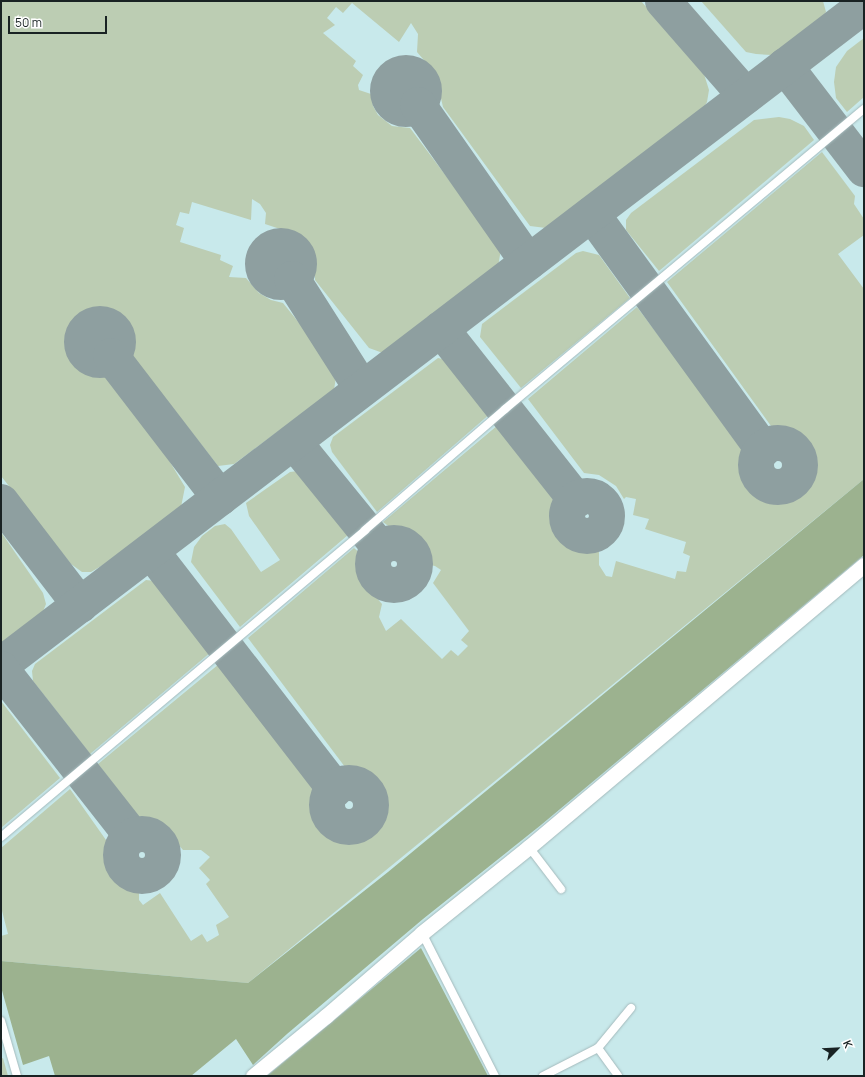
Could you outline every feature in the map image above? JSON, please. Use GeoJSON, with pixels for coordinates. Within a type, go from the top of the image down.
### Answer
{"type":"FeatureCollection","features":[{"type":"Feature","properties":{"kind":"street"},"geometry":{"type":"LineString","coordinates":[[253,1076],[326,1016],[422,933],[529,847],[864,565]]}},
{"type":"Feature","properties":{"kind":"lane"},"geometry":{"type":"LineString","coordinates":[[1,837],[505,410],[864,109]]}},
{"type":"Feature","properties":{"kind":"lane"},"geometry":{"type":"LineString","coordinates":[[529,847],[561,889]]}},
{"type":"Feature","properties":{"kind":"lane"},"geometry":{"type":"LineString","coordinates":[[422,933],[495,1076]]}},
{"type":"Feature","properties":{"kind":"lane"},"geometry":{"type":"LineString","coordinates":[[543,1076],[598,1048],[631,1008]]}},
{"type":"Feature","properties":{"kind":"lane"},"geometry":{"type":"LineString","coordinates":[[1,1021],[4,1043],[17,1076]]}},
{"type":"Feature","properties":{"kind":"lane"},"geometry":{"type":"LineString","coordinates":[[598,1048],[618,1076]]}},
{"type":"Feature","properties":{"kind":"shaded area"},"geometry":{"type":"Polygon","coordinates":[[[1,1],[864,1],[864,1076],[1,1076],[1,1]]]}},
{"type":"Feature","properties":{"kind":"green space"},"geometry":{"type":"Polygon","coordinates":[[[1,1],[641,1],[704,74],[709,90],[707,102],[700,114],[546,228],[530,226],[443,107],[435,73],[417,52],[418,34],[411,23],[399,42],[352,3],[343,13],[336,7],[327,18],[335,25],[323,33],[356,61],[353,66],[363,75],[358,85],[359,90],[371,94],[373,106],[378,115],[392,126],[410,128],[501,249],[498,267],[383,353],[369,348],[315,280],[315,261],[313,251],[306,242],[292,233],[265,224],[266,213],[260,204],[252,199],[251,220],[192,202],[189,214],[180,212],[176,225],[184,228],[180,242],[221,255],[220,260],[233,266],[229,277],[246,278],[259,293],[271,300],[283,303],[337,370],[334,390],[234,464],[218,466],[130,353],[132,347],[130,329],[124,319],[113,313],[97,312],[88,316],[85,313],[75,321],[77,325],[69,335],[72,353],[77,364],[93,371],[105,372],[167,457],[185,487],[181,507],[103,565],[91,572],[82,572],[71,564],[1,476],[1,1]]]}},
{"type":"Feature","properties":{"kind":"green space"},"geometry":{"type":"Polygon","coordinates":[[[701,1],[823,1],[826,12],[820,20],[785,49],[772,55],[756,54],[746,52],[701,1]]]}},
{"type":"Feature","properties":{"kind":"green space"},"geometry":{"type":"Polygon","coordinates":[[[864,38],[864,97],[847,112],[836,98],[834,82],[836,67],[847,51],[864,38]]]}},
{"type":"Feature","properties":{"kind":"green space"},"geometry":{"type":"Polygon","coordinates":[[[779,117],[790,119],[804,126],[814,140],[659,271],[626,230],[626,220],[631,213],[754,120],[779,117]]]}},
{"type":"Feature","properties":{"kind":"green space"},"geometry":{"type":"Polygon","coordinates":[[[822,152],[855,196],[854,204],[864,219],[864,235],[838,254],[864,289],[864,479],[248,983],[1,961],[1,936],[8,934],[1,907],[1,848],[70,789],[106,840],[106,863],[112,875],[125,886],[139,890],[139,900],[143,905],[160,893],[191,941],[202,934],[207,942],[219,935],[216,925],[229,917],[206,884],[210,880],[199,868],[210,857],[201,850],[183,850],[167,831],[154,821],[138,816],[98,764],[219,664],[319,794],[319,812],[324,823],[331,830],[343,835],[355,835],[363,831],[366,834],[376,826],[373,821],[381,812],[381,798],[377,788],[370,780],[357,775],[345,773],[345,767],[248,638],[354,548],[362,555],[357,565],[367,587],[382,604],[379,617],[386,631],[401,619],[442,659],[451,650],[458,656],[468,646],[461,640],[469,631],[433,583],[441,570],[430,565],[428,554],[419,537],[407,530],[391,528],[383,522],[498,425],[554,497],[554,522],[561,532],[579,545],[599,552],[599,565],[606,576],[612,577],[616,561],[675,579],[677,571],[686,572],[690,556],[683,553],[686,542],[645,529],[649,519],[633,515],[636,499],[626,497],[624,499],[616,486],[599,475],[584,473],[528,399],[637,307],[748,454],[749,474],[756,484],[768,492],[781,493],[791,490],[794,494],[804,484],[802,480],[810,472],[811,461],[807,449],[796,438],[784,434],[771,435],[768,430],[771,426],[667,282],[822,152]]]}},
{"type":"Feature","properties":{"kind":"green space"},"geometry":{"type":"Polygon","coordinates":[[[583,251],[599,255],[630,298],[521,388],[480,337],[482,324],[576,253],[583,251]]]}},
{"type":"Feature","properties":{"kind":"green space"},"geometry":{"type":"Polygon","coordinates":[[[438,358],[452,361],[491,413],[377,512],[332,452],[330,445],[333,437],[438,358]]]}},
{"type":"Feature","properties":{"kind":"green space"},"geometry":{"type":"Polygon","coordinates":[[[298,471],[305,477],[348,535],[240,627],[191,562],[194,547],[202,536],[215,526],[225,524],[231,529],[261,572],[280,560],[249,516],[246,503],[290,472],[298,471]]]}},
{"type":"Feature","properties":{"kind":"green space"},"geometry":{"type":"Polygon","coordinates":[[[864,479],[864,555],[541,825],[423,919],[287,1034],[253,1065],[236,1039],[191,1076],[55,1076],[49,1056],[23,1065],[1,987],[1,961],[248,983],[388,872],[864,479]]]}},
{"type":"Feature","properties":{"kind":"green space"},"geometry":{"type":"Polygon","coordinates":[[[1,532],[43,593],[46,604],[42,614],[1,645],[1,532]]]}},
{"type":"Feature","properties":{"kind":"green space"},"geometry":{"type":"Polygon","coordinates":[[[146,580],[155,581],[162,585],[211,652],[90,754],[33,681],[32,671],[35,664],[146,580]]]}},
{"type":"Feature","properties":{"kind":"green space"},"geometry":{"type":"Polygon","coordinates":[[[1,701],[60,778],[1,828],[1,701]]]}},
{"type":"Feature","properties":{"kind":"green space"},"geometry":{"type":"Polygon","coordinates":[[[421,948],[488,1076],[267,1076],[421,948]]]}},
{"type":"Feature","properties":{"kind":"green space"},"geometry":{"type":"Polygon","coordinates":[[[3,1058],[8,1076],[1,1076],[1,1059],[3,1058]]]}},
{"type":"Feature","properties":{"kind":"taxiway"},"geometry":{"type":"LineString","coordinates":[[663,1],[746,96]]}},
{"type":"Feature","properties":{"kind":"taxiway"},"geometry":{"type":"LineString","coordinates":[[1,665],[864,6]]}},
{"type":"Feature","properties":{"kind":"taxiway"},"geometry":{"type":"LineString","coordinates":[[785,66],[864,169]]}},
{"type":"Feature","properties":{"kind":"taxiway"},"geometry":{"type":"LineString","coordinates":[[410,73],[419,78],[423,84],[424,91],[423,98],[419,104],[410,109],[402,109],[393,104],[389,98],[388,87],[393,78],[399,74],[410,73]]}},
{"type":"Feature","properties":{"kind":"taxiway"},"geometry":{"type":"LineString","coordinates":[[418,105],[528,262]]}},
{"type":"Feature","properties":{"kind":"taxiway"},"geometry":{"type":"LineString","coordinates":[[592,214],[763,449]]}},
{"type":"Feature","properties":{"kind":"taxiway"},"geometry":{"type":"LineString","coordinates":[[285,246],[294,251],[298,257],[299,264],[298,271],[294,277],[285,282],[277,282],[268,277],[264,271],[263,260],[268,251],[274,247],[285,246]]}},
{"type":"Feature","properties":{"kind":"taxiway"},"geometry":{"type":"LineString","coordinates":[[292,279],[362,389]]}},
{"type":"Feature","properties":{"kind":"taxiway"},"geometry":{"type":"LineString","coordinates":[[104,324],[113,329],[117,335],[118,342],[117,349],[113,355],[104,360],[96,360],[87,355],[83,349],[82,338],[87,329],[93,325],[104,324]]}},
{"type":"Feature","properties":{"kind":"taxiway"},"geometry":{"type":"LineString","coordinates":[[441,329],[576,500]]}},
{"type":"Feature","properties":{"kind":"taxiway"},"geometry":{"type":"LineString","coordinates":[[111,356],[220,498]]}},
{"type":"Feature","properties":{"kind":"taxiway"},"geometry":{"type":"LineString","coordinates":[[294,442],[380,548]]}},
{"type":"Feature","properties":{"kind":"taxiway"},"geometry":{"type":"LineString","coordinates":[[774,443],[782,443],[794,449],[800,461],[800,465],[800,469],[794,481],[782,487],[774,487],[762,481],[756,469],[756,461],[762,449],[774,443]]}},
{"type":"Feature","properties":{"kind":"taxiway"},"geometry":{"type":"LineString","coordinates":[[591,496],[598,499],[604,505],[607,516],[606,524],[598,533],[591,536],[583,536],[576,533],[568,524],[567,512],[570,505],[579,497],[591,496]]}},
{"type":"Feature","properties":{"kind":"taxiway"},"geometry":{"type":"LineString","coordinates":[[1,502],[80,605]]}},
{"type":"Feature","properties":{"kind":"taxiway"},"geometry":{"type":"LineString","coordinates":[[390,543],[398,543],[406,546],[412,552],[415,564],[412,576],[406,582],[398,585],[390,585],[382,582],[376,576],[373,568],[373,560],[376,552],[382,546],[390,543]]}},
{"type":"Feature","properties":{"kind":"taxiway"},"geometry":{"type":"LineString","coordinates":[[151,551],[335,789]]}},
{"type":"Feature","properties":{"kind":"taxiway"},"geometry":{"type":"LineString","coordinates":[[1,669],[132,836]]}},
{"type":"Feature","properties":{"kind":"taxiway"},"geometry":{"type":"LineString","coordinates":[[349,783],[361,787],[367,793],[371,805],[367,817],[361,823],[349,827],[337,823],[331,817],[327,805],[331,793],[337,787],[349,783]]}},
{"type":"Feature","properties":{"kind":"taxiway"},"geometry":{"type":"LineString","coordinates":[[138,834],[146,834],[154,837],[160,843],[163,855],[160,867],[154,873],[146,876],[138,876],[130,873],[124,867],[121,859],[121,851],[124,843],[130,837],[138,834]]}}]}
